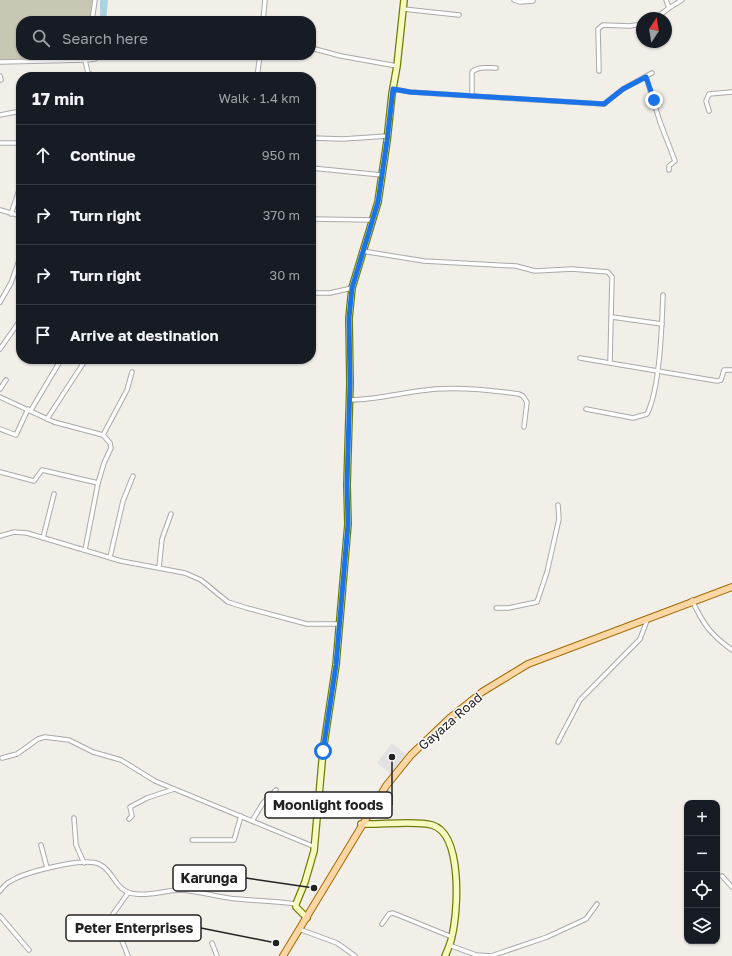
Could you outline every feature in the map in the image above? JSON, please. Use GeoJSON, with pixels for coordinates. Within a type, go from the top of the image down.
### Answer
{"type":"FeatureCollection","features":[{"type":"Feature","properties":{"kind":"main road","name":"Gayaza Road"},"geometry":{"type":"LineString","coordinates":[[284,956],[361,824],[386,786],[411,755],[451,717],[482,692],[528,664],[692,600],[732,587]]}},
{"type":"Feature","properties":{"kind":"street"},"geometry":{"type":"LineString","coordinates":[[93,16],[95,0]]}},
{"type":"Feature","properties":{"kind":"street"},"geometry":{"type":"LineString","coordinates":[[264,16],[265,0]]}},
{"type":"Feature","properties":{"kind":"street"},"geometry":{"type":"LineString","coordinates":[[307,918],[296,907],[296,904],[310,867],[315,847],[322,759],[336,665],[348,520],[347,484],[350,400],[349,318],[352,288],[362,251],[373,220],[382,175],[393,89],[398,66],[404,0]]}},
{"type":"Feature","properties":{"kind":"street"},"geometry":{"type":"LineString","coordinates":[[514,0],[520,2],[533,1]]}},
{"type":"Feature","properties":{"kind":"street"},"geometry":{"type":"LineString","coordinates":[[666,0],[669,8]]}},
{"type":"Feature","properties":{"kind":"street"},"geometry":{"type":"LineString","coordinates":[[664,12],[682,0]]}},
{"type":"Feature","properties":{"kind":"street"},"geometry":{"type":"LineString","coordinates":[[403,9],[459,15]]}},
{"type":"Feature","properties":{"kind":"street"},"geometry":{"type":"LineString","coordinates":[[599,71],[598,29],[603,25],[636,24]]}},
{"type":"Feature","properties":{"kind":"street"},"geometry":{"type":"LineString","coordinates":[[316,49],[341,56],[398,66]]}},
{"type":"Feature","properties":{"kind":"street"},"geometry":{"type":"LineString","coordinates":[[0,62],[85,60],[88,72]]}},
{"type":"Feature","properties":{"kind":"street"},"geometry":{"type":"LineString","coordinates":[[258,72],[259,60]]}},
{"type":"Feature","properties":{"kind":"street"},"geometry":{"type":"LineString","coordinates":[[472,96],[472,72],[482,68],[496,68]]}},
{"type":"Feature","properties":{"kind":"street"},"geometry":{"type":"LineString","coordinates":[[393,89],[410,92],[604,104],[623,89],[652,73]]}},
{"type":"Feature","properties":{"kind":"street"},"geometry":{"type":"LineString","coordinates":[[646,77],[660,122],[675,161],[669,166],[669,170]]}},
{"type":"Feature","properties":{"kind":"street"},"geometry":{"type":"LineString","coordinates":[[709,111],[706,101],[709,94],[732,92]]}},
{"type":"Feature","properties":{"kind":"street"},"geometry":{"type":"LineString","coordinates":[[0,115],[16,113]]}},
{"type":"Feature","properties":{"kind":"street"},"geometry":{"type":"LineString","coordinates":[[316,138],[343,139],[388,136]]}},
{"type":"Feature","properties":{"kind":"street"},"geometry":{"type":"LineString","coordinates":[[0,143],[16,143]]}},
{"type":"Feature","properties":{"kind":"street"},"geometry":{"type":"LineString","coordinates":[[316,168],[382,175]]}},
{"type":"Feature","properties":{"kind":"street"},"geometry":{"type":"LineString","coordinates":[[11,214],[16,199]]}},
{"type":"Feature","properties":{"kind":"street"},"geometry":{"type":"LineString","coordinates":[[0,210],[16,215]]}},
{"type":"Feature","properties":{"kind":"street"},"geometry":{"type":"LineString","coordinates":[[316,219],[373,220]]}},
{"type":"Feature","properties":{"kind":"street"},"geometry":{"type":"LineString","coordinates":[[362,251],[424,261],[516,266],[536,271],[572,269],[608,272],[612,277],[610,363]]}},
{"type":"Feature","properties":{"kind":"street"},"geometry":{"type":"LineString","coordinates":[[0,301],[11,283],[16,269]]}},
{"type":"Feature","properties":{"kind":"street"},"geometry":{"type":"LineString","coordinates":[[316,293],[330,293],[352,288]]}},
{"type":"Feature","properties":{"kind":"street"},"geometry":{"type":"LineString","coordinates":[[586,409],[633,418],[642,417],[647,414],[650,408],[657,370],[662,324],[663,295]]}},
{"type":"Feature","properties":{"kind":"street"},"geometry":{"type":"LineString","coordinates":[[612,317],[662,324]]}},
{"type":"Feature","properties":{"kind":"street"},"geometry":{"type":"LineString","coordinates":[[0,349],[16,326]]}},
{"type":"Feature","properties":{"kind":"street"},"geometry":{"type":"LineString","coordinates":[[580,358],[720,381],[724,370],[732,370]]}},
{"type":"Feature","properties":{"kind":"street"},"geometry":{"type":"LineString","coordinates":[[0,429],[14,435],[17,434],[58,364]]}},
{"type":"Feature","properties":{"kind":"street"},"geometry":{"type":"LineString","coordinates":[[47,419],[83,364]]}},
{"type":"Feature","properties":{"kind":"street"},"geometry":{"type":"LineString","coordinates":[[103,435],[127,390],[132,372]]}},
{"type":"Feature","properties":{"kind":"street"},"geometry":{"type":"LineString","coordinates":[[0,389],[6,380]]}},
{"type":"Feature","properties":{"kind":"street"},"geometry":{"type":"LineString","coordinates":[[350,400],[369,400],[436,389],[485,389],[519,394],[523,396],[527,402],[524,427]]}},
{"type":"Feature","properties":{"kind":"street"},"geometry":{"type":"LineString","coordinates":[[0,397],[47,419],[103,435],[110,443],[111,448],[98,482],[85,550]]}},
{"type":"Feature","properties":{"kind":"street"},"geometry":{"type":"LineString","coordinates":[[0,472],[34,481],[42,470],[98,482]]}},
{"type":"Feature","properties":{"kind":"street"},"geometry":{"type":"LineString","coordinates":[[110,557],[123,501],[133,476]]}},
{"type":"Feature","properties":{"kind":"street"},"geometry":{"type":"LineString","coordinates":[[43,538],[54,494]]}},
{"type":"Feature","properties":{"kind":"street"},"geometry":{"type":"LineString","coordinates":[[496,608],[508,608],[537,602],[547,572],[559,519],[558,505]]}},
{"type":"Feature","properties":{"kind":"street"},"geometry":{"type":"LineString","coordinates":[[158,568],[162,539],[171,514]]}},
{"type":"Feature","properties":{"kind":"street"},"geometry":{"type":"LineString","coordinates":[[0,536],[20,532],[110,557],[192,576],[201,580],[228,602],[307,624],[340,624]]}},
{"type":"Feature","properties":{"kind":"street"},"geometry":{"type":"LineString","coordinates":[[692,600],[703,623],[711,633],[732,650]]}},
{"type":"Feature","properties":{"kind":"street"},"geometry":{"type":"LineString","coordinates":[[558,742],[580,700],[640,639],[648,617]]}},
{"type":"Feature","properties":{"kind":"street"},"geometry":{"type":"LineString","coordinates":[[2,758],[17,754],[38,739],[45,737],[69,740],[102,755],[121,760],[146,777],[315,847]]}},
{"type":"Feature","properties":{"kind":"street"},"geometry":{"type":"LineString","coordinates":[[129,820],[132,816],[130,807],[147,798],[174,789]]}},
{"type":"Feature","properties":{"kind":"street"},"geometry":{"type":"LineString","coordinates":[[252,821],[262,803],[276,790]]}},
{"type":"Feature","properties":{"kind":"street"},"geometry":{"type":"LineString","coordinates":[[192,840],[234,840],[241,816]]}},
{"type":"Feature","properties":{"kind":"street"},"geometry":{"type":"LineString","coordinates":[[74,818],[76,845],[84,863]]}},
{"type":"Feature","properties":{"kind":"street"},"geometry":{"type":"LineString","coordinates":[[361,824],[425,824],[437,827],[443,832],[453,852],[456,910],[452,937],[445,956]]}},
{"type":"Feature","properties":{"kind":"street"},"geometry":{"type":"LineString","coordinates":[[40,845],[47,868]]}},
{"type":"Feature","properties":{"kind":"street"},"geometry":{"type":"LineString","coordinates":[[0,892],[10,881],[47,868],[93,862],[101,865],[122,889],[128,893],[149,895],[172,891],[194,891],[237,900],[271,900],[296,904]]}},
{"type":"Feature","properties":{"kind":"street"},"geometry":{"type":"LineString","coordinates":[[722,876],[732,887]]}},
{"type":"Feature","properties":{"kind":"street"},"geometry":{"type":"LineString","coordinates":[[128,893],[113,914],[112,918],[128,956]]}},
{"type":"Feature","properties":{"kind":"street"},"geometry":{"type":"LineString","coordinates":[[449,945],[476,955],[491,956],[547,937],[586,919],[598,904]]}},
{"type":"Feature","properties":{"kind":"street"},"geometry":{"type":"LineString","coordinates":[[382,924],[389,914],[393,913],[452,937]]}},
{"type":"Feature","properties":{"kind":"street"},"geometry":{"type":"LineString","coordinates":[[0,916],[29,950]]}},
{"type":"Feature","properties":{"kind":"street"},"geometry":{"type":"LineString","coordinates":[[299,929],[337,943],[355,956]]}},
{"type":"Feature","properties":{"kind":"street"},"geometry":{"type":"LineString","coordinates":[[212,943],[217,956]]}},
{"type":"Feature","properties":{"kind":"shaded area"},"geometry":{"type":"Polygon","coordinates":[[[0,0],[92,0],[91,16],[16,16],[16,60],[0,60],[0,0]]]}},
{"type":"Feature","properties":{"kind":"shaded area"},"geometry":{"type":"Polygon","coordinates":[[[392,743],[406,754],[391,774],[377,763],[392,743]]]}},
{"type":"Feature","properties":{"kind":"water"},"geometry":{"type":"Polygon","coordinates":[[[100,0],[108,0],[106,16],[100,16],[100,0]]]}},
{"type":"Feature","properties":{"kind":"place","name":"Moonlight foods"},"geometry":{"type":"Point","coordinates":[392,757]}},
{"type":"Feature","properties":{"kind":"place","name":"Karunga"},"geometry":{"type":"Point","coordinates":[314,888]}},
{"type":"Feature","properties":{"kind":"place","name":"Peter Enterprises"},"geometry":{"type":"Point","coordinates":[276,943]}},
{"type":"Feature","properties":{"kind":"route"},"geometry":{"type":"LineString","coordinates":[[323,751],[336,665],[348,524],[347,484],[350,383],[349,318],[352,288],[378,202],[387,144],[393,89],[410,92],[519,100],[604,104],[623,89],[646,77],[654,100]]}}]}
